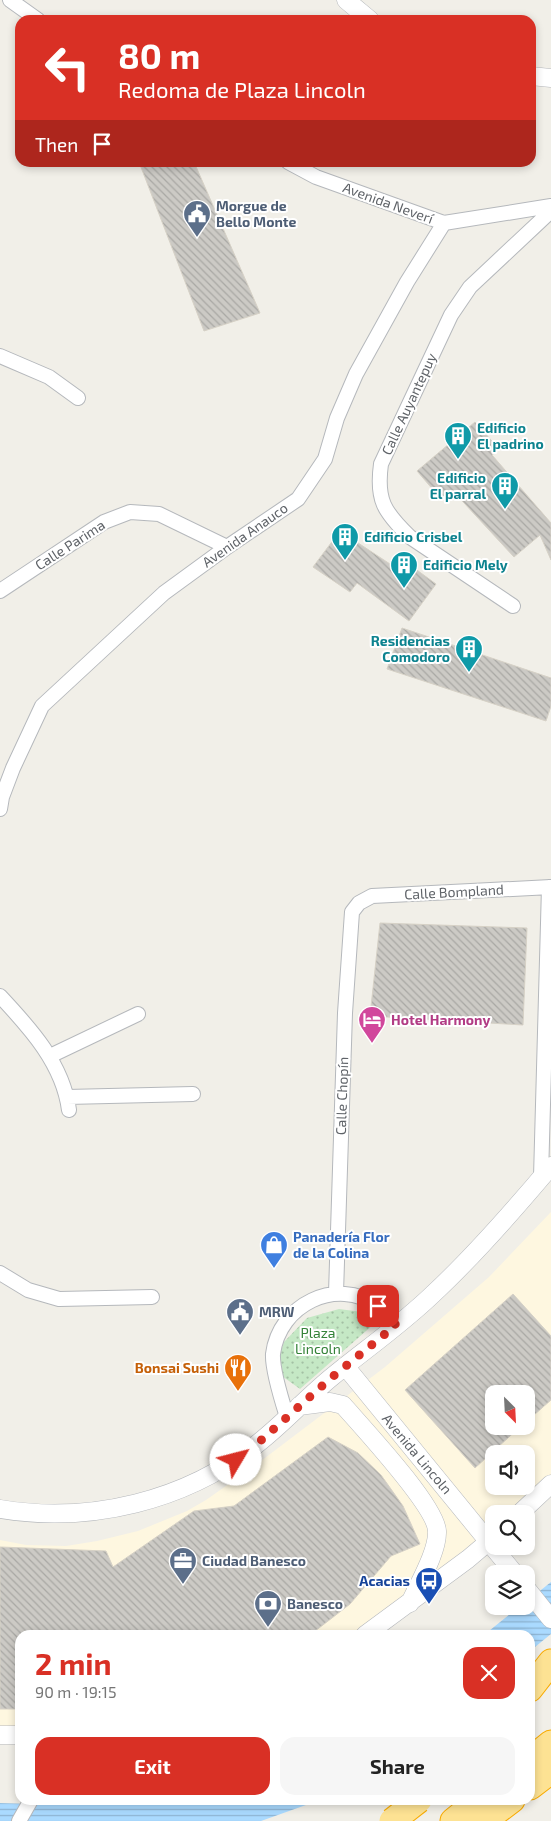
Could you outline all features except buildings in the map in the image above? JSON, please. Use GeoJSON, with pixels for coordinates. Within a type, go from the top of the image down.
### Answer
{"type":"FeatureCollection","features":[{"type":"Feature","properties":{"kind":"highway"},"geometry":{"type":"LineString","coordinates":[[535,1683],[551,1662]]}},
{"type":"Feature","properties":{"kind":"highway"},"geometry":{"type":"LineString","coordinates":[[535,1736],[551,1724]]}},
{"type":"Feature","properties":{"kind":"highway"},"geometry":{"type":"LineString","coordinates":[[535,1756],[551,1743]]}},
{"type":"Feature","properties":{"kind":"highway"},"geometry":{"type":"LineString","coordinates":[[535,1783],[551,1771]]}},
{"type":"Feature","properties":{"kind":"highway"},"geometry":{"type":"LineString","coordinates":[[404,1805],[406,1821]]}},
{"type":"Feature","properties":{"kind":"highway"},"geometry":{"type":"LineString","coordinates":[[392,1821],[413,1805]]}},
{"type":"Feature","properties":{"kind":"highway"},"geometry":{"type":"LineString","coordinates":[[453,1821],[473,1805]]}},
{"type":"Feature","properties":{"kind":"highway"},"geometry":{"type":"LineString","coordinates":[[484,1821],[505,1805]]}},
{"type":"Feature","properties":{"kind":"street"},"geometry":{"type":"LineString","coordinates":[[10,0],[31,15]]}},
{"type":"Feature","properties":{"kind":"street"},"geometry":{"type":"LineString","coordinates":[[346,0],[364,15]]}},
{"type":"Feature","properties":{"kind":"street"},"geometry":{"type":"LineString","coordinates":[[536,76],[551,78]]}},
{"type":"Feature","properties":{"kind":"street","name":"Avenida Neverí"},"geometry":{"type":"LineString","coordinates":[[297,167],[316,177],[444,223],[551,206]]}},
{"type":"Feature","properties":{"kind":"street","name":"Calle Auyantepuy"},"geometry":{"type":"LineString","coordinates":[[513,606],[410,537],[396,524],[383,505],[378,483],[381,464],[451,315],[470,287],[551,211]]}},
{"type":"Feature","properties":{"kind":"street","name":"Avenida Anauco"},"geometry":{"type":"LineString","coordinates":[[0,809],[2,797],[13,768],[42,706],[164,593],[298,499],[325,459],[337,418],[356,374],[407,282],[444,223]]}},
{"type":"Feature","properties":{"kind":"street"},"geometry":{"type":"LineString","coordinates":[[0,356],[49,377],[78,398]]}},
{"type":"Feature","properties":{"kind":"street","name":"Calle Parima"},"geometry":{"type":"LineString","coordinates":[[0,591],[104,522],[130,512],[159,514],[227,547]]}},
{"type":"Feature","properties":{"kind":"street"},"geometry":{"type":"LineString","coordinates":[[0,1509],[46,1514],[77,1513],[135,1504],[177,1490],[236,1460],[345,1366],[432,1295],[466,1261],[546,1172],[550,887]]}},
{"type":"Feature","properties":{"kind":"street","name":"Calle Bompland"},"geometry":{"type":"LineString","coordinates":[[359,903],[372,896],[550,887]]}},
{"type":"Feature","properties":{"kind":"street","name":"Calle Chopín"},"geometry":{"type":"LineString","coordinates":[[336,1293],[345,1013],[352,912],[359,903]]}},
{"type":"Feature","properties":{"kind":"street"},"geometry":{"type":"LineString","coordinates":[[0,996],[50,1056],[68,1103],[192,1094]]}},
{"type":"Feature","properties":{"kind":"street"},"geometry":{"type":"LineString","coordinates":[[50,1056],[138,1014]]}},
{"type":"Feature","properties":{"kind":"street"},"geometry":{"type":"LineString","coordinates":[[0,1273],[28,1290],[59,1299],[152,1297]]}},
{"type":"Feature","properties":{"kind":"street"},"geometry":{"type":"LineString","coordinates":[[293,1412],[274,1368],[273,1355],[283,1325],[297,1308],[310,1300],[336,1293],[353,1295],[378,1306],[396,1325]]}},
{"type":"Feature","properties":{"kind":"street","name":"Avenida Lincoln"},"geometry":{"type":"LineString","coordinates":[[345,1366],[485,1532]]}},
{"type":"Feature","properties":{"kind":"street"},"geometry":{"type":"LineString","coordinates":[[293,1412],[330,1402],[344,1405],[423,1500],[434,1520],[437,1530],[436,1539],[432,1557],[410,1602]]}},
{"type":"Feature","properties":{"kind":"street"},"geometry":{"type":"LineString","coordinates":[[529,1505],[551,1484]]}},
{"type":"Feature","properties":{"kind":"street"},"geometry":{"type":"LineString","coordinates":[[371,1630],[468,1559],[485,1544]]}},
{"type":"Feature","properties":{"kind":"street"},"geometry":{"type":"LineString","coordinates":[[535,1599],[551,1619]]}},
{"type":"Feature","properties":{"kind":"street"},"geometry":{"type":"LineString","coordinates":[[0,1735],[15,1735]]}},
{"type":"Feature","properties":{"kind":"street"},"geometry":{"type":"LineString","coordinates":[[19,1821],[28,1805]]}},
{"type":"Feature","properties":{"kind":"shaded area"},"geometry":{"type":"Polygon","coordinates":[[[551,1212],[551,1479],[535,1492],[535,1445],[485,1445],[485,1495],[531,1495],[519,1505],[485,1505],[485,1533],[364,1630],[15,1630],[15,1743],[0,1744],[0,1540],[26,1545],[66,1546],[138,1531],[187,1511],[253,1467],[385,1367],[489,1277],[551,1212]]]}},
{"type":"Feature","properties":{"kind":"green space","name":"Plaza Lincoln"},"geometry":{"type":"Polygon","coordinates":[[[339,1309],[362,1312],[374,1324],[300,1389],[282,1376],[279,1357],[284,1342],[307,1318],[339,1309]]]}},
{"type":"Feature","properties":{"kind":"water"},"geometry":{"type":"Polygon","coordinates":[[[551,1582],[551,1634],[535,1647],[535,1630],[490,1630],[509,1615],[535,1615],[535,1595],[551,1582]]]}},
{"type":"Feature","properties":{"kind":"water"},"geometry":{"type":"Polygon","coordinates":[[[0,1803],[15,1803],[15,1805],[306,1805],[261,1821],[0,1821],[0,1803]]]}},
{"type":"Feature","properties":{"kind":"place","name":"Morgue de Bello Monte"},"geometry":{"type":"Point","coordinates":[197,238]}},
{"type":"Feature","properties":{"kind":"place","name":"Edificio El padrino"},"geometry":{"type":"Point","coordinates":[458,460]}},
{"type":"Feature","properties":{"kind":"place","name":"Edificio El parral"},"geometry":{"type":"Point","coordinates":[505,510]}},
{"type":"Feature","properties":{"kind":"place","name":"Edificio Crisbel"},"geometry":{"type":"Point","coordinates":[345,561]}},
{"type":"Feature","properties":{"kind":"place","name":"Edificio Mely"},"geometry":{"type":"Point","coordinates":[404,589]}},
{"type":"Feature","properties":{"kind":"place","name":"Residencias Comodoro"},"geometry":{"type":"Point","coordinates":[469,673]}},
{"type":"Feature","properties":{"kind":"place","name":"Hotel Harmony"},"geometry":{"type":"Point","coordinates":[372,1044]}},
{"type":"Feature","properties":{"kind":"place","name":"Panadería Flor de la Colina"},"geometry":{"type":"Point","coordinates":[274,1269]}},
{"type":"Feature","properties":{"kind":"place","name":"MRW"},"geometry":{"type":"Point","coordinates":[240,1336]}},
{"type":"Feature","properties":{"kind":"place","name":"Bonsai Sushi"},"geometry":{"type":"Point","coordinates":[238,1392]}},
{"type":"Feature","properties":{"kind":"place","name":"Ciudad Banesco"},"geometry":{"type":"Point","coordinates":[183,1585]}},
{"type":"Feature","properties":{"kind":"place","name":"Acacias"},"geometry":{"type":"Point","coordinates":[429,1605]}},
{"type":"Feature","properties":{"kind":"place","name":"Banesco"},"geometry":{"type":"Point","coordinates":[268,1628]}},
{"type":"Feature","properties":{"kind":"route"},"geometry":{"type":"LineString","coordinates":[[236,1460],[396,1325],[378,1306]]}}]}
